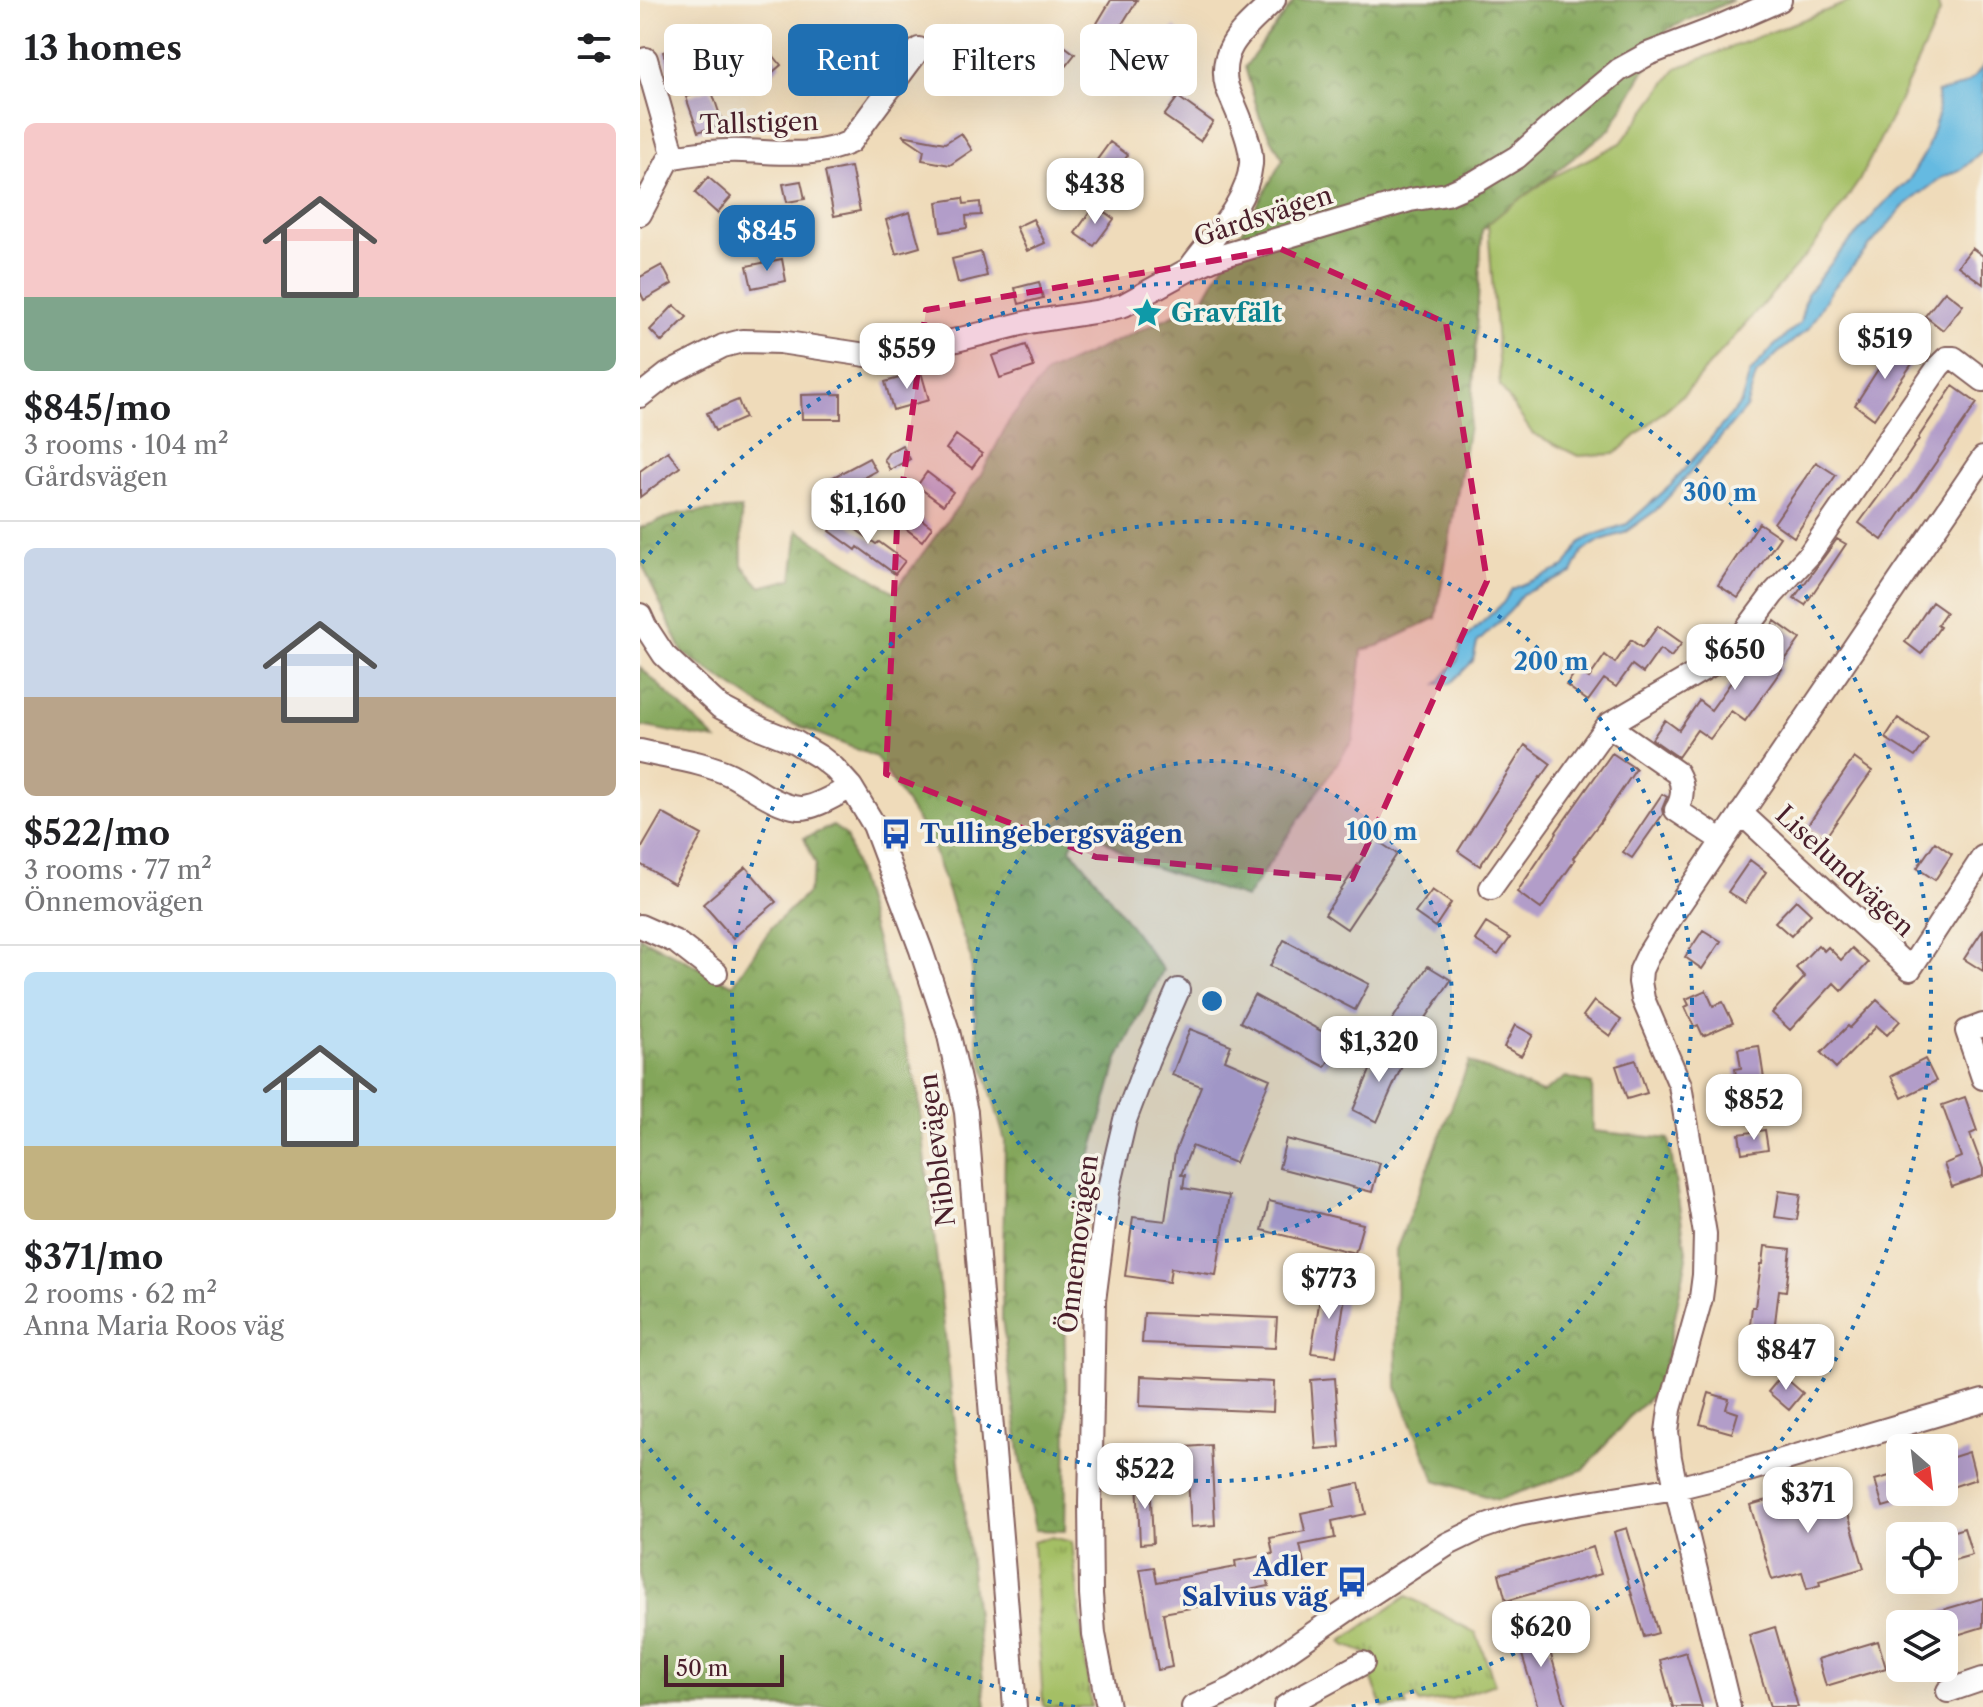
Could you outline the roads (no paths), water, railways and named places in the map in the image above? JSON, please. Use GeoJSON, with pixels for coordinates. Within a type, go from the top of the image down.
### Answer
{"type":"FeatureCollection","features":[{"type":"Feature","properties":{"kind":"street"},"geometry":{"type":"LineString","coordinates":[[1188,270],[1235,208],[1251,163],[1246,133],[1227,86],[1225,57],[1232,43],[1274,0]]}},
{"type":"Feature","properties":{"kind":"street","name":"Gårdsvägen"},"geometry":{"type":"LineString","coordinates":[[640,396],[668,374],[723,346],[742,341],[780,342],[866,355],[896,355],[1029,322],[1101,311],[1124,305],[1215,258],[1410,200],[1447,194],[1477,181],[1517,157],[1619,70],[1648,54],[1780,0]]}},
{"type":"Feature","properties":{"kind":"street","name":"Tallstigen"},"geometry":{"type":"LineString","coordinates":[[640,214],[668,161],[674,157],[739,150],[800,154],[850,142],[919,49]]}},
{"type":"Feature","properties":{"kind":"street","name":"Tallstigen"},"geometry":{"type":"LineString","coordinates":[[646,59],[674,157]]}},
{"type":"Feature","properties":{"kind":"street"},"geometry":{"type":"LineString","coordinates":[[1491,888],[1608,725],[1719,660],[1732,649],[1773,594],[1809,555],[1939,366],[1947,358],[1954,358],[1983,380]]}},
{"type":"Feature","properties":{"kind":"street"},"geometry":{"type":"LineString","coordinates":[[1729,1707],[1676,1488],[1667,1432],[1670,1409],[1701,1298],[1705,1234],[1680,1085],[1643,999],[1641,970],[1741,813],[1983,458]]}},
{"type":"Feature","properties":{"kind":"street","name":"Nibblevägen"},"geometry":{"type":"LineString","coordinates":[[640,615],[664,655],[720,707],[820,757],[851,787],[874,825],[916,935],[948,1031],[966,1112],[1015,1707]]}},
{"type":"Feature","properties":{"kind":"street"},"geometry":{"type":"LineString","coordinates":[[1608,725],[1677,773],[1682,781],[1682,795],[1676,810],[1723,841]]}},
{"type":"Feature","properties":{"kind":"street"},"geometry":{"type":"LineString","coordinates":[[640,751],[729,774],[781,802],[801,808],[823,802],[851,787]]}},
{"type":"Feature","properties":{"kind":"street","name":"Liselundvägen"},"geometry":{"type":"LineString","coordinates":[[1741,813],[1910,969],[1983,857]]}},
{"type":"Feature","properties":{"kind":"street"},"geometry":{"type":"LineString","coordinates":[[640,926],[676,942],[716,973]]}},
{"type":"Feature","properties":{"kind":"street","name":"Önnemovägen"},"geometry":{"type":"LineString","coordinates":[[1108,1707],[1094,1634],[1091,1594],[1094,1301],[1108,1192],[1125,1120],[1178,990]]}},
{"type":"Feature","properties":{"kind":"street"},"geometry":{"type":"LineString","coordinates":[[1975,1028],[1983,1078]]}},
{"type":"Feature","properties":{"kind":"street"},"geometry":{"type":"LineString","coordinates":[[1193,1707],[1234,1688],[1343,1612],[1435,1553],[1481,1528],[1518,1515],[1676,1488],[1745,1471],[1983,1401]]}},
{"type":"Feature","properties":{"kind":"street"},"geometry":{"type":"LineString","coordinates":[[1285,1707],[1363,1663]]}},
{"type":"Feature","properties":{"kind":"street"},"geometry":{"type":"LineString","coordinates":[[1948,1691],[1983,1679]]}},
{"type":"Feature","properties":{"kind":"water"},"geometry":{"type":"Polygon","coordinates":[[[1983,66],[1983,150],[1962,169],[1941,178],[1903,207],[1831,291],[1808,329],[1756,375],[1746,408],[1655,511],[1624,533],[1601,540],[1582,552],[1572,573],[1522,594],[1510,611],[1477,643],[1473,661],[1451,683],[1437,684],[1457,661],[1462,641],[1503,603],[1512,589],[1565,567],[1580,543],[1627,524],[1671,485],[1741,403],[1750,373],[1800,323],[1807,294],[1887,200],[1909,180],[1926,151],[1938,115],[1937,92],[1964,85],[1983,66]]]}},
{"type":"Feature","properties":{"kind":"place","name":"Gravfält"},"geometry":{"type":"Point","coordinates":[1147,313]}},
{"type":"Feature","properties":{"kind":"place","name":"Tullingebergsvägen"},"geometry":{"type":"Point","coordinates":[896,834]}},
{"type":"Feature","properties":{"kind":"place","name":"Adler Salvius väg"},"geometry":{"type":"Point","coordinates":[1352,1582]}}]}
